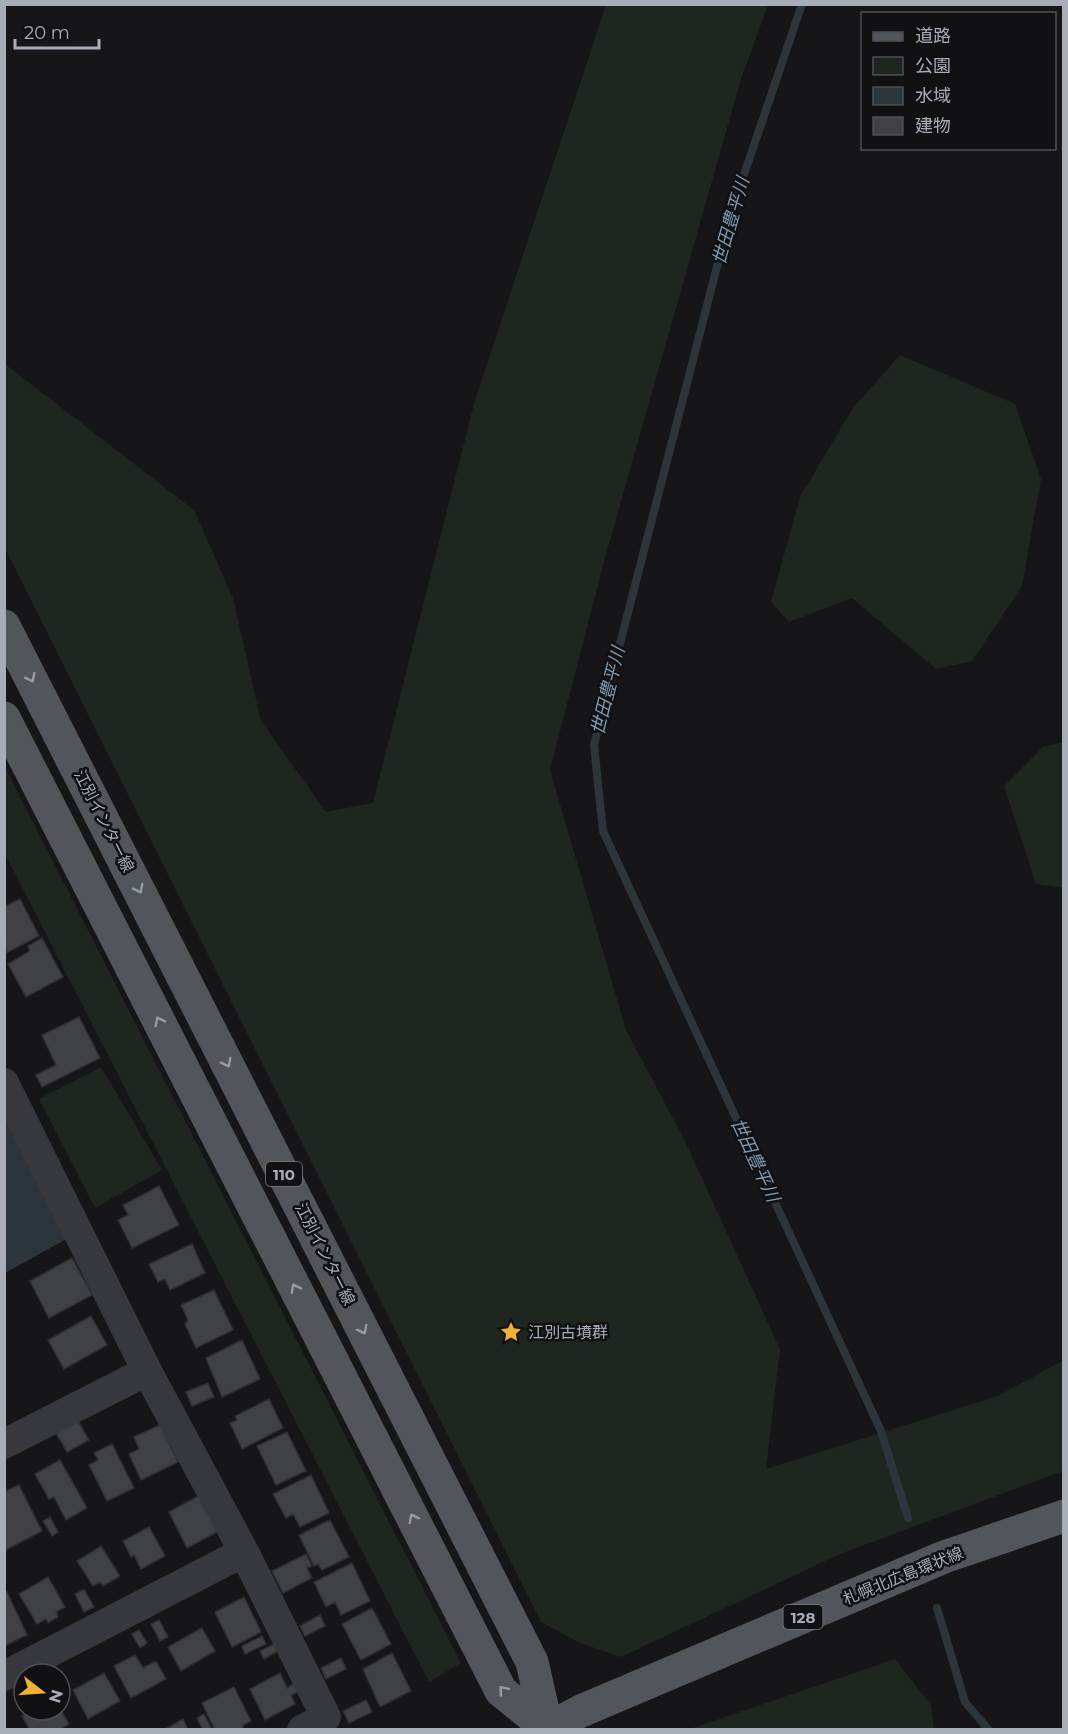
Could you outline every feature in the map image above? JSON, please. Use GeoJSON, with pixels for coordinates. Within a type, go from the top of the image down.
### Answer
{"type":"FeatureCollection","features":[{"type":"Feature","properties":{"kind":"main road","name":"江別インター線"},"geometry":{"type":"LineString","coordinates":[[4,626],[532,1662],[547,1729]]}},
{"type":"Feature","properties":{"kind":"main road","name":"110"},"geometry":{"type":"LineString","coordinates":[[4,718],[501,1691],[547,1729]]}},
{"type":"Feature","properties":{"kind":"main road","name":"札幌北広島環状線"},"geometry":{"type":"LineString","coordinates":[[547,1729],[592,1706],[944,1557],[1064,1516]]}},
{"type":"Feature","properties":{"kind":"street"},"geometry":{"type":"LineString","coordinates":[[4,1083],[147,1371],[244,1552],[326,1717],[302,1730]]}},
{"type":"Feature","properties":{"kind":"street"},"geometry":{"type":"LineString","coordinates":[[4,1444],[147,1371]]}},
{"type":"Feature","properties":{"kind":"street"},"geometry":{"type":"LineString","coordinates":[[4,1676],[244,1552]]}},
{"type":"Feature","properties":{"kind":"green space"},"geometry":{"type":"Polygon","coordinates":[[[606,5],[768,5],[741,79],[605,558],[550,770],[626,1030],[684,1139],[780,1349],[766,1469],[998,1396],[1064,1360],[1063,1471],[840,1554],[621,1657],[580,1643],[541,1622],[4,546],[5,364],[194,510],[233,598],[261,721],[326,812],[373,803],[475,400],[606,5]]]}},
{"type":"Feature","properties":{"kind":"green space"},"geometry":{"type":"Polygon","coordinates":[[[900,355],[1015,404],[1041,479],[1022,586],[972,661],[936,669],[852,598],[789,622],[771,602],[800,497],[853,408],[900,355]]]}},
{"type":"Feature","properties":{"kind":"green space"},"geometry":{"type":"Polygon","coordinates":[[[1064,742],[1063,888],[1036,884],[1004,786],[1043,747],[1064,742]]]}},
{"type":"Feature","properties":{"kind":"green space"},"geometry":{"type":"Polygon","coordinates":[[[4,765],[461,1663],[429,1682],[5,854],[4,765]]]}},
{"type":"Feature","properties":{"kind":"green space"},"geometry":{"type":"Polygon","coordinates":[[[101,1067],[162,1170],[95,1208],[39,1099],[101,1067]]]}},
{"type":"Feature","properties":{"kind":"green space"},"geometry":{"type":"Polygon","coordinates":[[[895,1659],[931,1705],[934,1729],[690,1729],[895,1659]]]}},
{"type":"Feature","properties":{"kind":"water"},"geometry":{"type":"Polygon","coordinates":[[[4,1106],[72,1236],[5,1273],[4,1273],[4,1106]]]}},
{"type":"Feature","properties":{"kind":"building"},"geometry":{"type":"Polygon","coordinates":[[[20,899],[39,936],[6,953],[4,907],[20,899]]]}},
{"type":"Feature","properties":{"kind":"building"},"geometry":{"type":"Polygon","coordinates":[[[42,938],[63,977],[26,997],[8,964],[30,951],[28,946],[42,938]]]}},
{"type":"Feature","properties":{"kind":"building"},"geometry":{"type":"Polygon","coordinates":[[[79,1017],[100,1058],[42,1087],[36,1075],[56,1065],[42,1035],[79,1017]]]}},
{"type":"Feature","properties":{"kind":"building"},"geometry":{"type":"Polygon","coordinates":[[[159,1186],[179,1225],[132,1248],[118,1220],[128,1215],[123,1205],[159,1186]]]}},
{"type":"Feature","properties":{"kind":"building"},"geometry":{"type":"Polygon","coordinates":[[[192,1244],[205,1273],[170,1290],[165,1279],[158,1282],[149,1264],[192,1244]]]}},
{"type":"Feature","properties":{"kind":"building"},"geometry":{"type":"Polygon","coordinates":[[[72,1258],[92,1295],[49,1318],[30,1281],[72,1258]]]}},
{"type":"Feature","properties":{"kind":"building"},"geometry":{"type":"Polygon","coordinates":[[[214,1290],[233,1330],[196,1348],[185,1324],[188,1320],[181,1305],[214,1290]]]}},
{"type":"Feature","properties":{"kind":"building"},"geometry":{"type":"Polygon","coordinates":[[[91,1316],[107,1345],[64,1369],[48,1340],[91,1316]]]}},
{"type":"Feature","properties":{"kind":"building"},"geometry":{"type":"Polygon","coordinates":[[[242,1340],[260,1379],[222,1397],[206,1358],[242,1340]]]}},
{"type":"Feature","properties":{"kind":"building"},"geometry":{"type":"Polygon","coordinates":[[[208,1383],[214,1397],[192,1406],[186,1392],[208,1383]]]}},
{"type":"Feature","properties":{"kind":"building"},"geometry":{"type":"Polygon","coordinates":[[[269,1399],[283,1428],[242,1449],[230,1423],[237,1420],[235,1416],[269,1399]]]}},
{"type":"Feature","properties":{"kind":"building"},"geometry":{"type":"Polygon","coordinates":[[[78,1421],[89,1440],[67,1452],[56,1433],[78,1421]]]}},
{"type":"Feature","properties":{"kind":"building"},"geometry":{"type":"Polygon","coordinates":[[[160,1425],[178,1462],[141,1480],[129,1454],[139,1449],[134,1437],[160,1425]]]}},
{"type":"Feature","properties":{"kind":"building"},"geometry":{"type":"Polygon","coordinates":[[[287,1432],[306,1471],[276,1485],[257,1446],[287,1432]]]}},
{"type":"Feature","properties":{"kind":"building"},"geometry":{"type":"Polygon","coordinates":[[[112,1444],[134,1488],[107,1501],[89,1465],[98,1460],[94,1453],[112,1444]]]}},
{"type":"Feature","properties":{"kind":"building"},"geometry":{"type":"Polygon","coordinates":[[[60,1460],[87,1508],[66,1520],[54,1497],[49,1499],[35,1474],[60,1460]]]}},
{"type":"Feature","properties":{"kind":"building"},"geometry":{"type":"Polygon","coordinates":[[[311,1475],[329,1513],[300,1527],[293,1514],[286,1518],[273,1494],[311,1475]]]}},
{"type":"Feature","properties":{"kind":"building"},"geometry":{"type":"Polygon","coordinates":[[[19,1485],[42,1531],[4,1551],[4,1492],[19,1485]]]}},
{"type":"Feature","properties":{"kind":"building"},"geometry":{"type":"Polygon","coordinates":[[[202,1494],[221,1530],[187,1548],[169,1512],[202,1494]]]}},
{"type":"Feature","properties":{"kind":"building"},"geometry":{"type":"Polygon","coordinates":[[[50,1517],[58,1532],[52,1536],[43,1521],[50,1517]]]}},
{"type":"Feature","properties":{"kind":"building"},"geometry":{"type":"Polygon","coordinates":[[[330,1520],[349,1557],[322,1570],[318,1564],[314,1566],[299,1535],[330,1520]]]}},
{"type":"Feature","properties":{"kind":"building"},"geometry":{"type":"Polygon","coordinates":[[[149,1527],[165,1556],[141,1569],[134,1555],[131,1557],[123,1541],[149,1527]]]}},
{"type":"Feature","properties":{"kind":"building"},"geometry":{"type":"Polygon","coordinates":[[[101,1546],[120,1576],[103,1586],[100,1582],[93,1586],[77,1561],[101,1546]]]}},
{"type":"Feature","properties":{"kind":"building"},"geometry":{"type":"Polygon","coordinates":[[[306,1554],[312,1566],[307,1568],[312,1578],[283,1593],[272,1571],[306,1554]]]}},
{"type":"Feature","properties":{"kind":"building"},"geometry":{"type":"Polygon","coordinates":[[[352,1563],[370,1601],[341,1615],[335,1602],[326,1607],[314,1582],[352,1563]]]}},
{"type":"Feature","properties":{"kind":"building"},"geometry":{"type":"Polygon","coordinates":[[[48,1577],[65,1607],[56,1612],[58,1617],[48,1623],[46,1619],[37,1624],[19,1594],[48,1577]]]}},
{"type":"Feature","properties":{"kind":"building"},"geometry":{"type":"Polygon","coordinates":[[[84,1589],[94,1607],[84,1612],[75,1594],[84,1589]]]}},
{"type":"Feature","properties":{"kind":"building"},"geometry":{"type":"Polygon","coordinates":[[[7,1592],[27,1635],[4,1646],[4,1593],[7,1592]]]}},
{"type":"Feature","properties":{"kind":"building"},"geometry":{"type":"Polygon","coordinates":[[[244,1597],[261,1632],[232,1647],[215,1612],[244,1597]]]}},
{"type":"Feature","properties":{"kind":"building"},"geometry":{"type":"Polygon","coordinates":[[[372,1608],[391,1644],[361,1660],[342,1624],[372,1608]]]}},
{"type":"Feature","properties":{"kind":"building"},"geometry":{"type":"Polygon","coordinates":[[[320,1615],[325,1626],[305,1636],[300,1626],[320,1615]]]}},
{"type":"Feature","properties":{"kind":"building"},"geometry":{"type":"Polygon","coordinates":[[[159,1620],[168,1637],[160,1641],[151,1624],[159,1620]]]}},
{"type":"Feature","properties":{"kind":"building"},"geometry":{"type":"Polygon","coordinates":[[[202,1628],[215,1651],[181,1671],[168,1647],[202,1628]]]}},
{"type":"Feature","properties":{"kind":"building"},"geometry":{"type":"Polygon","coordinates":[[[139,1630],[147,1643],[140,1648],[132,1634],[139,1630]]]}},
{"type":"Feature","properties":{"kind":"building"},"geometry":{"type":"Polygon","coordinates":[[[262,1636],[266,1644],[245,1654],[242,1646],[262,1636]]]}},
{"type":"Feature","properties":{"kind":"building"},"geometry":{"type":"Polygon","coordinates":[[[278,1642],[282,1649],[264,1659],[260,1651],[278,1642]]]}},
{"type":"Feature","properties":{"kind":"building"},"geometry":{"type":"Polygon","coordinates":[[[392,1653],[411,1691],[380,1707],[363,1669],[392,1653]]]}},
{"type":"Feature","properties":{"kind":"building"},"geometry":{"type":"Polygon","coordinates":[[[135,1655],[143,1668],[156,1661],[166,1679],[131,1698],[114,1666],[135,1655]]]}},
{"type":"Feature","properties":{"kind":"building"},"geometry":{"type":"Polygon","coordinates":[[[341,1658],[346,1669],[326,1679],[321,1668],[341,1658]]]}},
{"type":"Feature","properties":{"kind":"building"},"geometry":{"type":"Polygon","coordinates":[[[104,1673],[120,1701],[88,1719],[73,1690],[104,1673]]]}},
{"type":"Feature","properties":{"kind":"building"},"geometry":{"type":"Polygon","coordinates":[[[280,1673],[287,1688],[295,1683],[298,1692],[291,1695],[295,1704],[265,1720],[250,1689],[280,1673]]]}},
{"type":"Feature","properties":{"kind":"building"},"geometry":{"type":"Polygon","coordinates":[[[234,1687],[251,1721],[243,1725],[243,1730],[215,1730],[202,1703],[234,1687]]]}},
{"type":"Feature","properties":{"kind":"building"},"geometry":{"type":"Polygon","coordinates":[[[366,1700],[372,1712],[349,1723],[343,1711],[366,1700]]]}},
{"type":"Feature","properties":{"kind":"building"},"geometry":{"type":"Polygon","coordinates":[[[204,1714],[212,1730],[203,1730],[197,1718],[204,1714]]]}},
{"type":"Feature","properties":{"kind":"building"},"geometry":{"type":"Polygon","coordinates":[[[183,1719],[188,1730],[164,1730],[183,1719]]]}},
{"type":"Feature","properties":{"kind":"building"},"geometry":{"type":"Polygon","coordinates":[[[25,1722],[68,1722],[69,1724],[59,1730],[30,1730],[25,1722]]]}},
{"type":"Feature","properties":{"kind":"waterway","name":"世田豊平川"},"geometry":{"type":"LineString","coordinates":[[802,4],[730,216],[594,745],[603,831],[881,1431],[908,1518]]}},
{"type":"Feature","properties":{"kind":"waterway","name":"世田豊平川"},"geometry":{"type":"LineString","coordinates":[[937,1608],[965,1702],[989,1730]]}},
{"type":"Feature","properties":{"kind":"place","name":"江別古墳群"},"geometry":{"type":"Point","coordinates":[511,1332]}}]}
